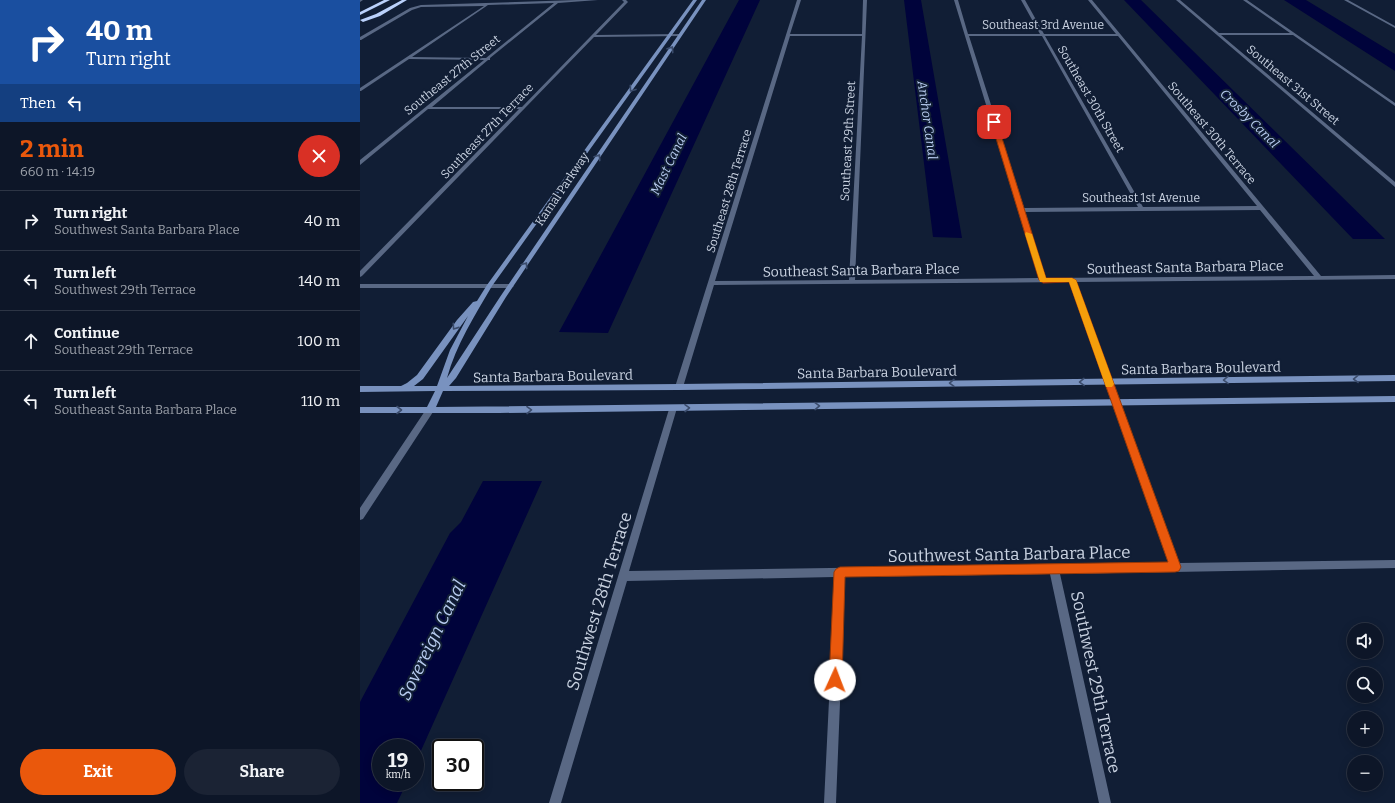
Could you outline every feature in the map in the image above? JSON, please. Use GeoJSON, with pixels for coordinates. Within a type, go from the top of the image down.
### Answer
{"type":"FeatureCollection","features":[{"type":"Feature","properties":{"kind":"highway"},"geometry":{"type":"LineString","coordinates":[[360,14],[388,0]]}},
{"type":"Feature","properties":{"kind":"highway"},"geometry":{"type":"LineString","coordinates":[[361,21],[400,0]]}},
{"type":"Feature","properties":{"kind":"highway"},"geometry":{"type":"LineString","coordinates":[[361,21],[378,15],[405,0]]}},
{"type":"Feature","properties":{"kind":"street"},"geometry":{"type":"LineString","coordinates":[[453,5],[461,0]]}},
{"type":"Feature","properties":{"kind":"street"},"geometry":{"type":"LineString","coordinates":[[360,38],[411,9],[420,6],[487,5],[596,0]]}},
{"type":"Feature","properties":{"kind":"street","name":"Southeast 27th Terrace"},"geometry":{"type":"LineString","coordinates":[[360,275],[626,2],[624,0]]}},
{"type":"Feature","properties":{"kind":"street","name":"Kamal Parkway"},"geometry":{"type":"LineString","coordinates":[[430,410],[440,390],[443,376],[468,322],[489,286],[695,0]]}},
{"type":"Feature","properties":{"kind":"street","name":"Kamal Parkway"},"geometry":{"type":"LineString","coordinates":[[440,390],[453,376],[511,286],[704,0]]}},
{"type":"Feature","properties":{"kind":"street","name":"Southeast 28th Terrace"},"geometry":{"type":"LineString","coordinates":[[679,387],[799,0]]}},
{"type":"Feature","properties":{"kind":"street","name":"Southeast 29th Street"},"geometry":{"type":"LineString","coordinates":[[852,282],[865,0]]}},
{"type":"Feature","properties":{"kind":"street"},"geometry":{"type":"LineString","coordinates":[[956,0],[1043,280]]}},
{"type":"Feature","properties":{"kind":"street","name":"Southeast 30th Street"},"geometry":{"type":"LineString","coordinates":[[1023,0],[1141,208]]}},
{"type":"Feature","properties":{"kind":"street","name":"Southeast 30th Terrace"},"geometry":{"type":"LineString","coordinates":[[1090,0],[1319,278]]}},
{"type":"Feature","properties":{"kind":"street","name":"Southeast 31st Street"},"geometry":{"type":"LineString","coordinates":[[1178,0],[1395,185]]}},
{"type":"Feature","properties":{"kind":"street"},"geometry":{"type":"LineString","coordinates":[[1245,0],[1395,105]]}},
{"type":"Feature","properties":{"kind":"street"},"geometry":{"type":"LineString","coordinates":[[1346,0],[1395,27]]}},
{"type":"Feature","properties":{"kind":"street","name":"Southeast 27th Street"},"geometry":{"type":"LineString","coordinates":[[360,163],[557,2]]}},
{"type":"Feature","properties":{"kind":"street"},"geometry":{"type":"LineString","coordinates":[[360,90],[487,5]]}},
{"type":"Feature","properties":{"kind":"street"},"geometry":{"type":"LineString","coordinates":[[1218,34],[1294,34]]}},
{"type":"Feature","properties":{"kind":"street"},"geometry":{"type":"LineString","coordinates":[[593,36],[680,35]]}},
{"type":"Feature","properties":{"kind":"street"},"geometry":{"type":"LineString","coordinates":[[788,35],[863,35]]}},
{"type":"Feature","properties":{"kind":"street","name":"Southeast 3rd Avenue"},"geometry":{"type":"LineString","coordinates":[[967,35],[1118,35]]}},
{"type":"Feature","properties":{"kind":"street"},"geometry":{"type":"LineString","coordinates":[[408,58],[489,58]]}},
{"type":"Feature","properties":{"kind":"street"},"geometry":{"type":"LineString","coordinates":[[428,108],[523,108]]}},
{"type":"Feature","properties":{"kind":"street","name":"Southeast 1st Avenue"},"geometry":{"type":"LineString","coordinates":[[1021,210],[1260,208]]}},
{"type":"Feature","properties":{"kind":"street","name":"Southeast Santa Barbara Place"},"geometry":{"type":"LineString","coordinates":[[712,283],[1395,277]]}},
{"type":"Feature","properties":{"kind":"street"},"geometry":{"type":"LineString","coordinates":[[1072,280],[1175,567]]}},
{"type":"Feature","properties":{"kind":"street"},"geometry":{"type":"LineString","coordinates":[[360,286],[511,286]]}},
{"type":"Feature","properties":{"kind":"street"},"geometry":{"type":"LineString","coordinates":[[399,390],[410,385],[420,376],[459,322],[489,286]]}},
{"type":"Feature","properties":{"kind":"street","name":"Santa Barbara Boulevard"},"geometry":{"type":"LineString","coordinates":[[360,389],[440,390],[1395,378]]}},
{"type":"Feature","properties":{"kind":"street"},"geometry":{"type":"LineString","coordinates":[[360,410],[673,408],[1395,399]]}},
{"type":"Feature","properties":{"kind":"street","name":"Southwest 28th Terrace"},"geometry":{"type":"LineString","coordinates":[[555,803],[673,408]]}},
{"type":"Feature","properties":{"kind":"street"},"geometry":{"type":"LineString","coordinates":[[360,516],[430,410]]}},
{"type":"Feature","properties":{"kind":"street","name":"Southwest Santa Barbara Place"},"geometry":{"type":"LineString","coordinates":[[624,576],[1395,564]]}},
{"type":"Feature","properties":{"kind":"street","name":"Southwest 29th Terrace"},"geometry":{"type":"LineString","coordinates":[[1054,569],[1105,803]]}},
{"type":"Feature","properties":{"kind":"street"},"geometry":{"type":"LineString","coordinates":[[830,803],[840,572]]}},
{"type":"Feature","properties":{"kind":"water","name":"Mast Canal"},"geometry":{"type":"Polygon","coordinates":[[[739,0],[760,0],[608,333],[559,332],[739,0]]]}},
{"type":"Feature","properties":{"kind":"water","name":"Anchor Canal"},"geometry":{"type":"Polygon","coordinates":[[[904,0],[921,0],[962,238],[933,237],[904,0]]]}},
{"type":"Feature","properties":{"kind":"water","name":"Crosby Canal"},"geometry":{"type":"Polygon","coordinates":[[[1124,0],[1141,0],[1385,239],[1353,239],[1124,0]]]}},
{"type":"Feature","properties":{"kind":"water"},"geometry":{"type":"Polygon","coordinates":[[[1284,0],[1306,0],[1395,54],[1395,71],[1284,0]]]}},
{"type":"Feature","properties":{"kind":"water","name":"Sovereign Canal"},"geometry":{"type":"Polygon","coordinates":[[[483,481],[542,481],[424,744],[424,739],[372,739],[372,791],[403,791],[397,803],[360,803],[360,702],[450,533],[461,522],[483,481]]]}},
{"type":"Feature","properties":{"kind":"slow traffic"},"geometry":{"type":"LineString","coordinates":[[1028,234],[1043,280],[1072,280],[1109,384]]}},
{"type":"Feature","properties":{"kind":"route"},"geometry":{"type":"LineString","coordinates":[[835,680],[840,572],[1175,567],[1072,280],[1043,280],[994,122]]}}]}
